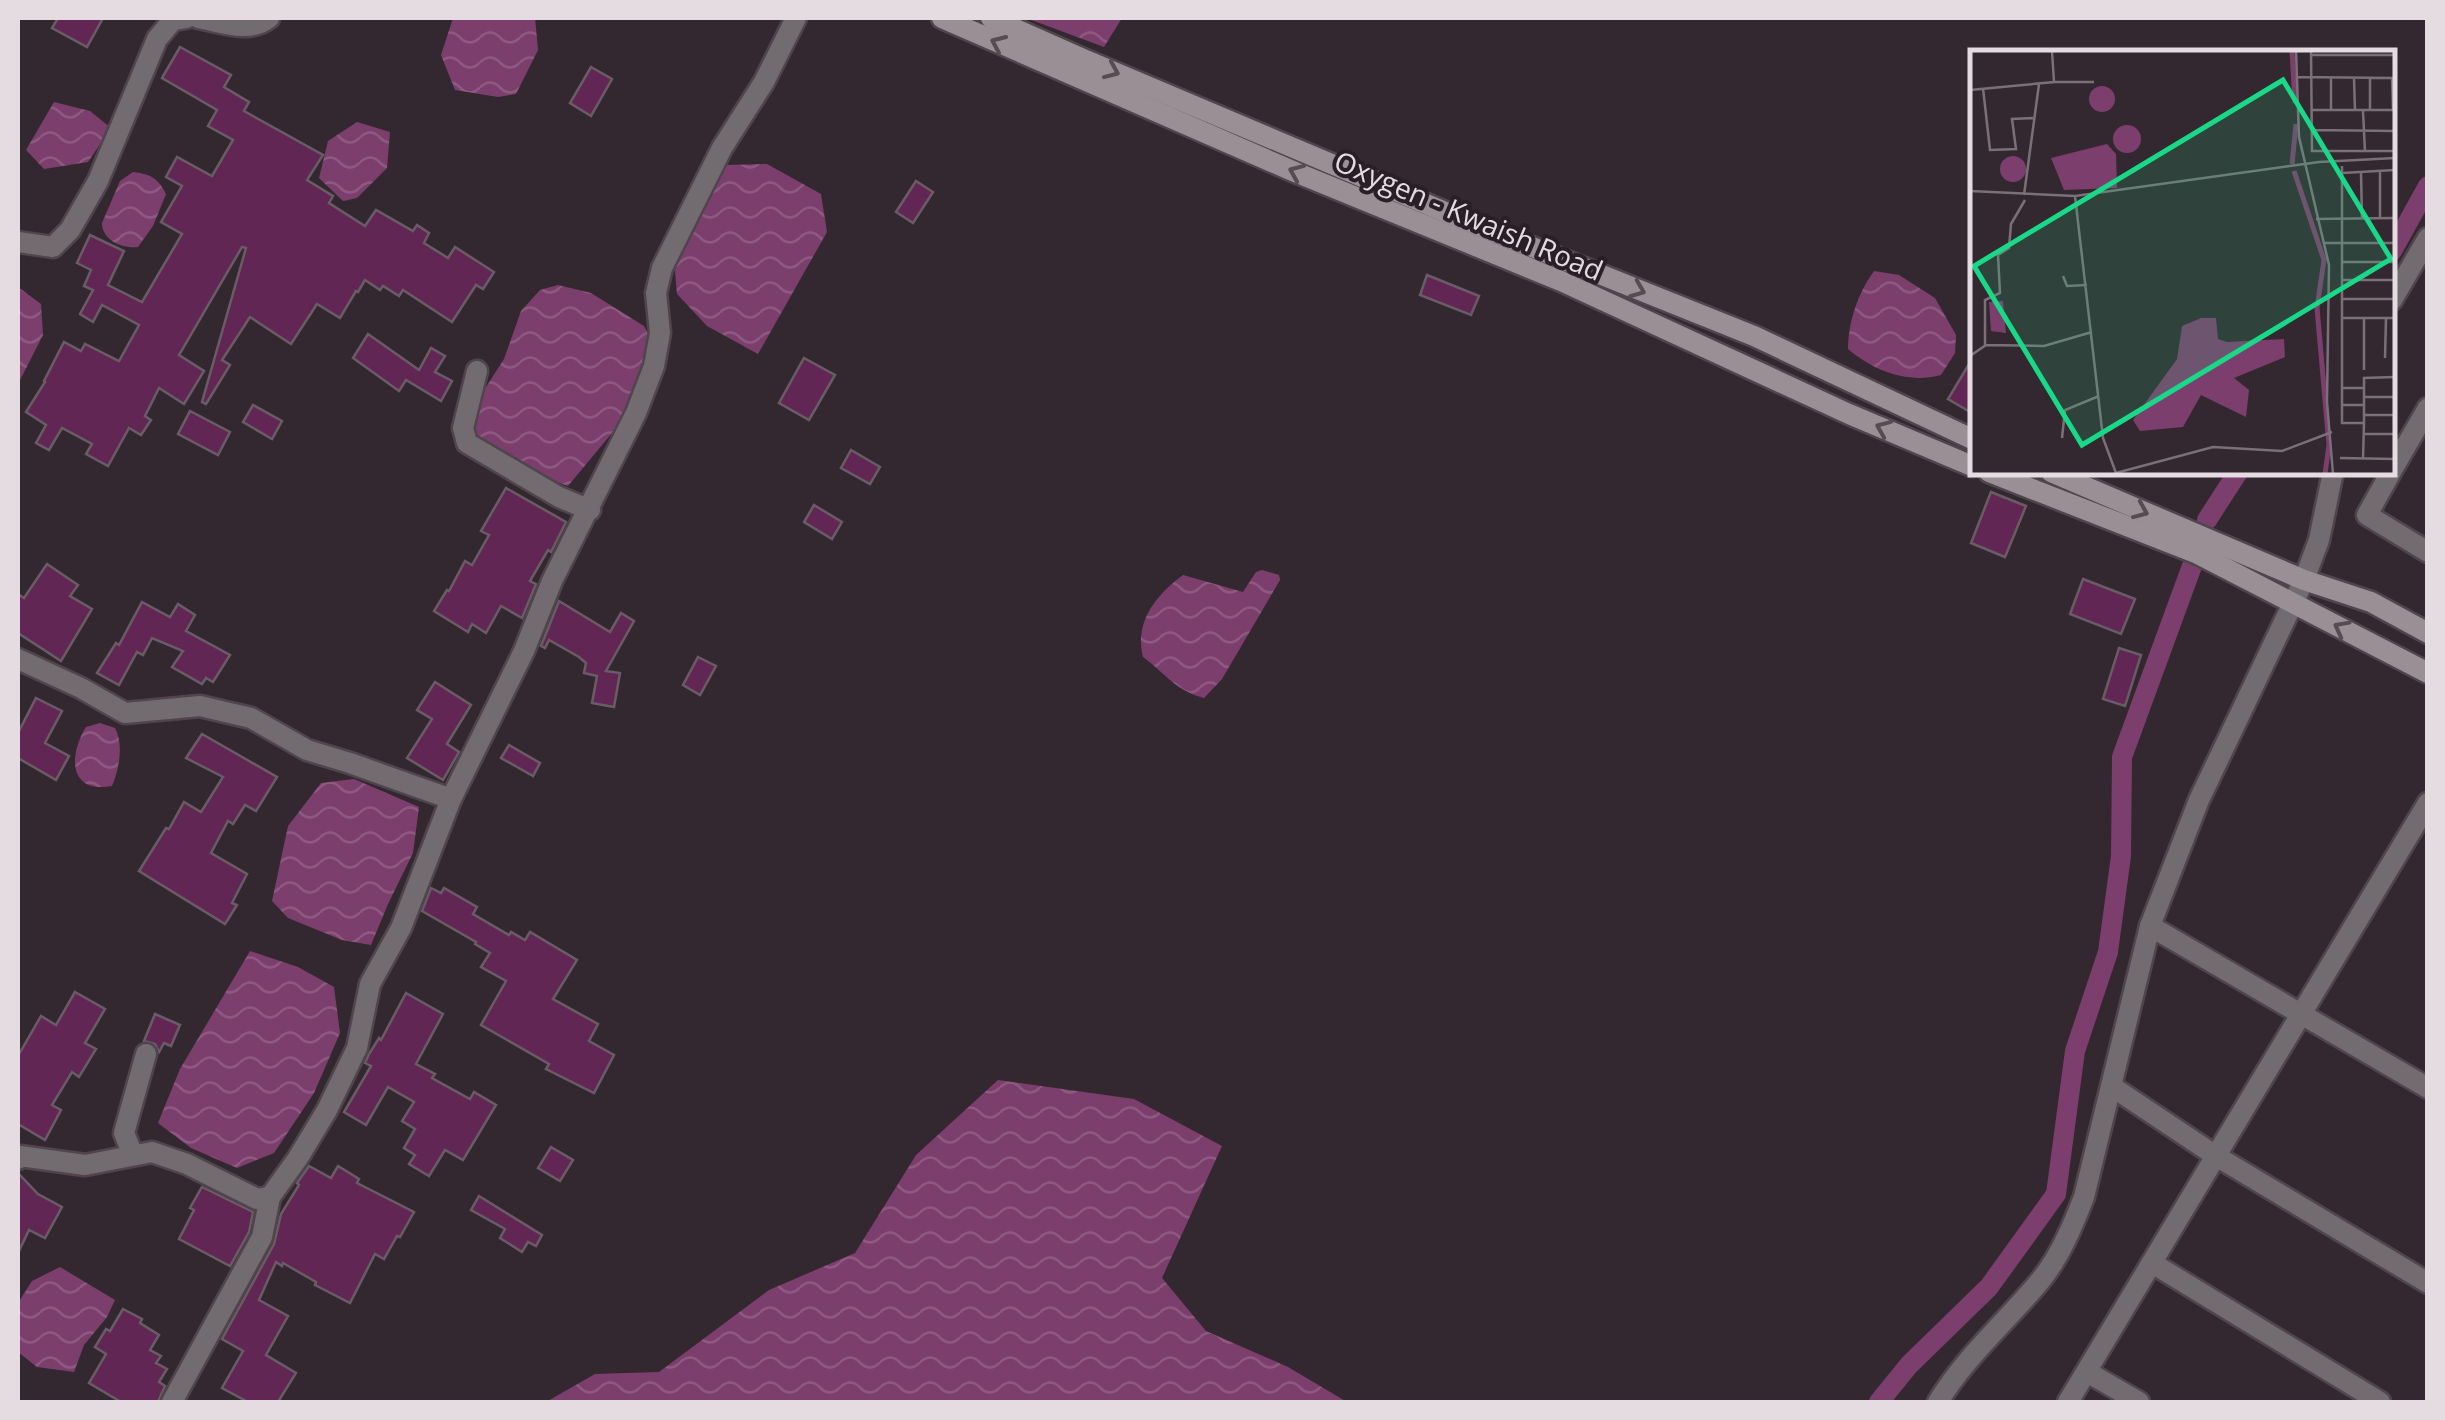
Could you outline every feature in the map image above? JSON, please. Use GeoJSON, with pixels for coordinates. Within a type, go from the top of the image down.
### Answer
{"type":"FeatureCollection","features":[{"type":"Feature","properties":{"kind":"main road","name":"Oxygen - Kwaish Road"},"geometry":{"type":"LineString","coordinates":[[942,18],[1294,172],[1562,281],[1849,414],[1970,465]]}},
{"type":"Feature","properties":{"kind":"main road","name":"Oxygen - Kwaish Road"},"geometry":{"type":"LineString","coordinates":[[991,18],[1457,217],[1754,336],[1970,438]]}},
{"type":"Feature","properties":{"kind":"main road"},"geometry":{"type":"LineString","coordinates":[[1996,475],[2198,554],[2428,674]]}},
{"type":"Feature","properties":{"kind":"main road"},"geometry":{"type":"LineString","coordinates":[[2058,475],[2208,544],[2371,602],[2428,633]]}},
{"type":"Feature","properties":{"kind":"street"},"geometry":{"type":"LineString","coordinates":[[18,242],[54,247],[70,230],[98,182],[157,40],[174,20],[186,18]]}},
{"type":"Feature","properties":{"kind":"street"},"geometry":{"type":"LineString","coordinates":[[198,18],[243,27],[264,23],[269,18]]}},
{"type":"Feature","properties":{"kind":"street"},"geometry":{"type":"LineString","coordinates":[[172,1402],[262,1237],[270,1197],[328,1110],[357,1048],[370,984],[401,928],[451,799],[524,650],[552,581],[636,414],[654,366],[660,332],[656,294],[662,268],[722,148],[764,82],[796,18]]}},
{"type":"Feature","properties":{"kind":"street"},"geometry":{"type":"LineString","coordinates":[[2395,295],[2428,238]]}},
{"type":"Feature","properties":{"kind":"street"},"geometry":{"type":"LineString","coordinates":[[477,371],[463,428],[468,443],[560,497],[590,510]]}},
{"type":"Feature","properties":{"kind":"street"},"geometry":{"type":"LineString","coordinates":[[2395,466],[2428,408]]}},
{"type":"Feature","properties":{"kind":"street"},"geometry":{"type":"LineString","coordinates":[[1938,1402],[1952,1380],[2042,1279],[2068,1235],[2084,1197],[2150,926],[2199,800],[2304,580],[2319,540],[2332,475]]}},
{"type":"Feature","properties":{"kind":"street"},"geometry":{"type":"LineString","coordinates":[[2390,475],[2366,515],[2428,552]]}},
{"type":"Feature","properties":{"kind":"street"},"geometry":{"type":"LineString","coordinates":[[18,659],[126,713],[200,706],[251,718],[308,750],[451,799]]}},
{"type":"Feature","properties":{"kind":"street"},"geometry":{"type":"LineString","coordinates":[[2068,1402],[2428,804]]}},
{"type":"Feature","properties":{"kind":"street"},"geometry":{"type":"LineString","coordinates":[[2150,926],[2301,1014],[2425,1080]]}},
{"type":"Feature","properties":{"kind":"street"},"geometry":{"type":"LineString","coordinates":[[134,1154],[124,1133],[146,1054]]}},
{"type":"Feature","properties":{"kind":"street"},"geometry":{"type":"LineString","coordinates":[[2111,1086],[2216,1156],[2428,1283]]}},
{"type":"Feature","properties":{"kind":"street"},"geometry":{"type":"LineString","coordinates":[[18,1160],[20,1156],[85,1165],[152,1152],[187,1164],[258,1199],[270,1197]]}},
{"type":"Feature","properties":{"kind":"street"},"geometry":{"type":"LineString","coordinates":[[2152,1263],[2380,1402]]}},
{"type":"Feature","properties":{"kind":"street"},"geometry":{"type":"LineString","coordinates":[[2087,1372],[2139,1402]]}},
{"type":"Feature","properties":{"kind":"water"},"geometry":{"type":"Polygon","coordinates":[[[453,18],[535,18],[538,50],[516,94],[498,97],[455,90],[441,55],[453,18]]]}},
{"type":"Feature","properties":{"kind":"water"},"geometry":{"type":"Polygon","coordinates":[[[1026,18],[1122,18],[1104,47],[1026,18]]]}},
{"type":"Feature","properties":{"kind":"water"},"geometry":{"type":"Polygon","coordinates":[[[54,102],[90,111],[111,128],[88,162],[44,169],[26,150],[54,102]]]}},
{"type":"Feature","properties":{"kind":"water"},"geometry":{"type":"Polygon","coordinates":[[[357,122],[390,132],[387,168],[357,198],[343,201],[319,178],[328,141],[357,122]]]}},
{"type":"Feature","properties":{"kind":"water"},"geometry":{"type":"Polygon","coordinates":[[[767,164],[821,194],[827,232],[758,354],[707,326],[677,294],[674,260],[696,201],[725,165],[767,164]]]}},
{"type":"Feature","properties":{"kind":"water"},"geometry":{"type":"Polygon","coordinates":[[[133,172],[153,178],[166,194],[153,226],[138,247],[109,239],[102,223],[120,181],[133,172]]]}},
{"type":"Feature","properties":{"kind":"water"},"geometry":{"type":"Polygon","coordinates":[[[1874,271],[1899,275],[1935,298],[1956,335],[1955,353],[1941,375],[1916,378],[1892,374],[1848,349],[1855,308],[1874,271]]]}},
{"type":"Feature","properties":{"kind":"water"},"geometry":{"type":"Polygon","coordinates":[[[558,285],[591,293],[644,326],[653,342],[641,386],[617,427],[568,486],[522,469],[472,435],[479,398],[504,359],[521,311],[540,290],[558,285]]]}},
{"type":"Feature","properties":{"kind":"water"},"geometry":{"type":"Polygon","coordinates":[[[18,287],[41,304],[43,335],[18,384],[18,287]]]}},
{"type":"Feature","properties":{"kind":"water"},"geometry":{"type":"Polygon","coordinates":[[[1256,572],[1279,575],[1280,580],[1222,679],[1204,698],[1178,686],[1143,657],[1142,632],[1150,610],[1183,575],[1243,592],[1256,572]]]}},
{"type":"Feature","properties":{"kind":"water"},"geometry":{"type":"Polygon","coordinates":[[[100,723],[115,728],[119,742],[112,786],[87,784],[76,770],[80,738],[86,727],[100,723]]]}},
{"type":"Feature","properties":{"kind":"water"},"geometry":{"type":"Polygon","coordinates":[[[354,779],[419,807],[413,853],[371,945],[342,940],[288,918],[272,901],[288,826],[321,783],[354,779]]]}},
{"type":"Feature","properties":{"kind":"water"},"geometry":{"type":"Polygon","coordinates":[[[250,951],[298,967],[334,987],[340,1033],[314,1093],[274,1153],[237,1168],[191,1148],[158,1123],[180,1069],[250,951]]]}},
{"type":"Feature","properties":{"kind":"water"},"geometry":{"type":"Polygon","coordinates":[[[998,1080],[1134,1099],[1222,1146],[1162,1278],[1206,1331],[1288,1367],[1347,1402],[546,1402],[595,1374],[659,1372],[769,1290],[855,1253],[916,1155],[998,1080]]]}},
{"type":"Feature","properties":{"kind":"water"},"geometry":{"type":"Polygon","coordinates":[[[60,1267],[115,1300],[107,1317],[84,1345],[74,1372],[37,1367],[18,1352],[18,1303],[32,1281],[60,1267]]]}},
{"type":"Feature","properties":{"kind":"building"},"geometry":{"type":"Polygon","coordinates":[[[58,18],[103,18],[87,47],[52,28],[58,18]]]}},
{"type":"Feature","properties":{"kind":"building"},"geometry":{"type":"Polygon","coordinates":[[[180,47],[231,75],[224,87],[249,102],[244,111],[323,155],[307,180],[333,196],[329,203],[365,226],[376,210],[413,231],[417,225],[429,233],[424,243],[448,258],[455,247],[494,272],[483,289],[476,285],[452,322],[403,290],[399,296],[365,280],[340,318],[317,304],[291,344],[250,317],[222,360],[230,365],[206,404],[202,402],[246,248],[242,247],[179,355],[204,371],[184,404],[159,388],[145,416],[151,420],[141,435],[129,428],[108,466],[86,454],[92,444],[62,428],[49,450],[36,443],[46,425],[26,412],[64,342],[81,351],[85,344],[119,361],[139,325],[102,305],[93,322],[80,314],[93,290],[84,286],[91,270],[77,263],[90,235],[124,251],[108,285],[142,302],[182,234],[161,222],[182,186],[166,177],[177,157],[212,176],[233,140],[208,126],[217,110],[162,78],[180,47]]]}},
{"type":"Feature","properties":{"kind":"building"},"geometry":{"type":"Polygon","coordinates":[[[591,67],[612,79],[591,116],[570,103],[591,67]]]}},
{"type":"Feature","properties":{"kind":"building"},"geometry":{"type":"Polygon","coordinates":[[[916,181],[933,192],[913,223],[896,212],[916,181]]]}},
{"type":"Feature","properties":{"kind":"building"},"geometry":{"type":"Polygon","coordinates":[[[1427,275],[1479,296],[1471,315],[1420,295],[1427,275]]]}},
{"type":"Feature","properties":{"kind":"building"},"geometry":{"type":"Polygon","coordinates":[[[368,334],[419,370],[431,348],[445,356],[435,372],[452,381],[441,401],[406,380],[399,391],[353,358],[368,334]]]}},
{"type":"Feature","properties":{"kind":"building"},"geometry":{"type":"Polygon","coordinates":[[[804,358],[835,375],[809,420],[779,403],[804,358]]]}},
{"type":"Feature","properties":{"kind":"building"},"geometry":{"type":"Polygon","coordinates":[[[1970,362],[1970,412],[1948,399],[1970,362]]]}},
{"type":"Feature","properties":{"kind":"building"},"geometry":{"type":"Polygon","coordinates":[[[253,405],[282,421],[272,439],[243,422],[253,405]]]}},
{"type":"Feature","properties":{"kind":"building"},"geometry":{"type":"Polygon","coordinates":[[[190,411],[230,432],[218,455],[178,434],[190,411]]]}},
{"type":"Feature","properties":{"kind":"building"},"geometry":{"type":"Polygon","coordinates":[[[851,450],[880,467],[870,484],[841,468],[851,450]]]}},
{"type":"Feature","properties":{"kind":"building"},"geometry":{"type":"Polygon","coordinates":[[[506,488],[566,522],[530,581],[536,584],[522,618],[501,606],[486,633],[472,624],[468,632],[434,611],[465,561],[472,565],[489,535],[481,531],[506,488]]]}},
{"type":"Feature","properties":{"kind":"building"},"geometry":{"type":"Polygon","coordinates":[[[1991,492],[2026,506],[2005,557],[1971,543],[1991,492]]]}},
{"type":"Feature","properties":{"kind":"building"},"geometry":{"type":"Polygon","coordinates":[[[814,505],[842,522],[832,539],[804,522],[814,505]]]}},
{"type":"Feature","properties":{"kind":"building"},"geometry":{"type":"Polygon","coordinates":[[[47,564],[78,585],[70,596],[92,609],[61,661],[18,633],[18,594],[24,598],[47,564]]]}},
{"type":"Feature","properties":{"kind":"building"},"geometry":{"type":"Polygon","coordinates":[[[2083,579],[2135,599],[2121,634],[2070,614],[2083,579]]]}},
{"type":"Feature","properties":{"kind":"building"},"geometry":{"type":"Polygon","coordinates":[[[559,601],[610,632],[621,613],[634,621],[606,671],[620,673],[614,707],[592,703],[597,676],[584,673],[586,663],[579,657],[549,640],[545,648],[541,646],[559,601]]]}},
{"type":"Feature","properties":{"kind":"building"},"geometry":{"type":"Polygon","coordinates":[[[142,602],[170,617],[178,604],[195,615],[186,631],[230,655],[213,682],[206,678],[202,684],[172,667],[183,651],[152,638],[143,655],[137,652],[119,685],[97,673],[116,643],[119,645],[142,602]]]}},
{"type":"Feature","properties":{"kind":"building"},"geometry":{"type":"Polygon","coordinates":[[[2119,648],[2141,655],[2125,706],[2103,699],[2119,648]]]}},
{"type":"Feature","properties":{"kind":"building"},"geometry":{"type":"Polygon","coordinates":[[[698,657],[716,666],[700,695],[683,685],[698,657]]]}},
{"type":"Feature","properties":{"kind":"building"},"geometry":{"type":"Polygon","coordinates":[[[435,682],[471,705],[447,744],[459,752],[443,780],[407,758],[432,719],[417,710],[435,682]]]}},
{"type":"Feature","properties":{"kind":"building"},"geometry":{"type":"Polygon","coordinates":[[[36,698],[62,711],[45,743],[69,756],[56,780],[18,758],[18,733],[36,698]]]}},
{"type":"Feature","properties":{"kind":"building"},"geometry":{"type":"Polygon","coordinates":[[[202,734],[277,777],[256,811],[245,805],[233,824],[228,821],[211,853],[247,874],[232,903],[237,905],[225,924],[139,871],[184,802],[201,812],[223,777],[186,758],[202,734]]]}},
{"type":"Feature","properties":{"kind":"building"},"geometry":{"type":"Polygon","coordinates":[[[509,745],[540,763],[533,776],[501,758],[509,745]]]}},
{"type":"Feature","properties":{"kind":"building"},"geometry":{"type":"Polygon","coordinates":[[[431,888],[441,893],[444,888],[477,907],[473,914],[509,935],[511,932],[525,940],[530,932],[577,960],[553,999],[598,1024],[589,1041],[614,1055],[594,1093],[546,1069],[549,1064],[481,1025],[506,981],[481,967],[490,953],[422,911],[431,888]]]}},
{"type":"Feature","properties":{"kind":"building"},"geometry":{"type":"Polygon","coordinates":[[[75,992],[105,1009],[85,1043],[96,1049],[79,1077],[72,1072],[52,1105],[61,1110],[45,1140],[18,1124],[18,1056],[41,1016],[56,1025],[75,992]]]}},
{"type":"Feature","properties":{"kind":"building"},"geometry":{"type":"Polygon","coordinates":[[[406,993],[443,1014],[416,1064],[435,1074],[432,1078],[470,1099],[474,1092],[496,1105],[463,1160],[445,1150],[429,1176],[409,1164],[415,1155],[404,1148],[415,1129],[402,1121],[414,1102],[388,1087],[366,1125],[344,1112],[371,1066],[365,1063],[369,1054],[406,993]]]}},
{"type":"Feature","properties":{"kind":"building"},"geometry":{"type":"Polygon","coordinates":[[[155,1014],[180,1025],[171,1046],[164,1043],[159,1052],[155,1044],[144,1041],[155,1014]]]}},
{"type":"Feature","properties":{"kind":"building"},"geometry":{"type":"Polygon","coordinates":[[[551,1147],[573,1160],[560,1181],[538,1168],[551,1147]]]}},
{"type":"Feature","properties":{"kind":"building"},"geometry":{"type":"Polygon","coordinates":[[[309,1166],[331,1178],[338,1166],[359,1179],[357,1183],[414,1212],[384,1259],[375,1254],[350,1303],[276,1262],[259,1300],[288,1316],[266,1355],[296,1373],[278,1402],[248,1402],[222,1388],[243,1351],[222,1339],[274,1244],[281,1214],[309,1166]]]}},
{"type":"Feature","properties":{"kind":"building"},"geometry":{"type":"Polygon","coordinates":[[[18,1173],[38,1194],[62,1207],[45,1238],[29,1230],[18,1253],[18,1173]]]}},
{"type":"Feature","properties":{"kind":"building"},"geometry":{"type":"Polygon","coordinates":[[[202,1187],[253,1212],[249,1232],[230,1266],[179,1239],[202,1187]]]}},
{"type":"Feature","properties":{"kind":"building"},"geometry":{"type":"Polygon","coordinates":[[[479,1196],[542,1235],[536,1246],[528,1242],[522,1252],[500,1238],[505,1229],[471,1210],[479,1196]]]}},
{"type":"Feature","properties":{"kind":"building"},"geometry":{"type":"Polygon","coordinates":[[[123,1309],[142,1319],[140,1323],[159,1335],[150,1350],[161,1356],[156,1363],[167,1369],[159,1382],[165,1386],[158,1402],[121,1402],[89,1383],[106,1354],[95,1347],[123,1309]]]}},
{"type":"Feature","properties":{"kind":"waterway"},"geometry":{"type":"LineString","coordinates":[[2395,246],[2428,186]]}},
{"type":"Feature","properties":{"kind":"waterway"},"geometry":{"type":"LineString","coordinates":[[2207,520],[2236,475]]}},
{"type":"Feature","properties":{"kind":"waterway"},"geometry":{"type":"LineString","coordinates":[[1879,1402],[1909,1365],[1989,1287],[2056,1194],[2075,1051],[2108,952],[2121,856],[2122,757],[2192,566]]}}]}
